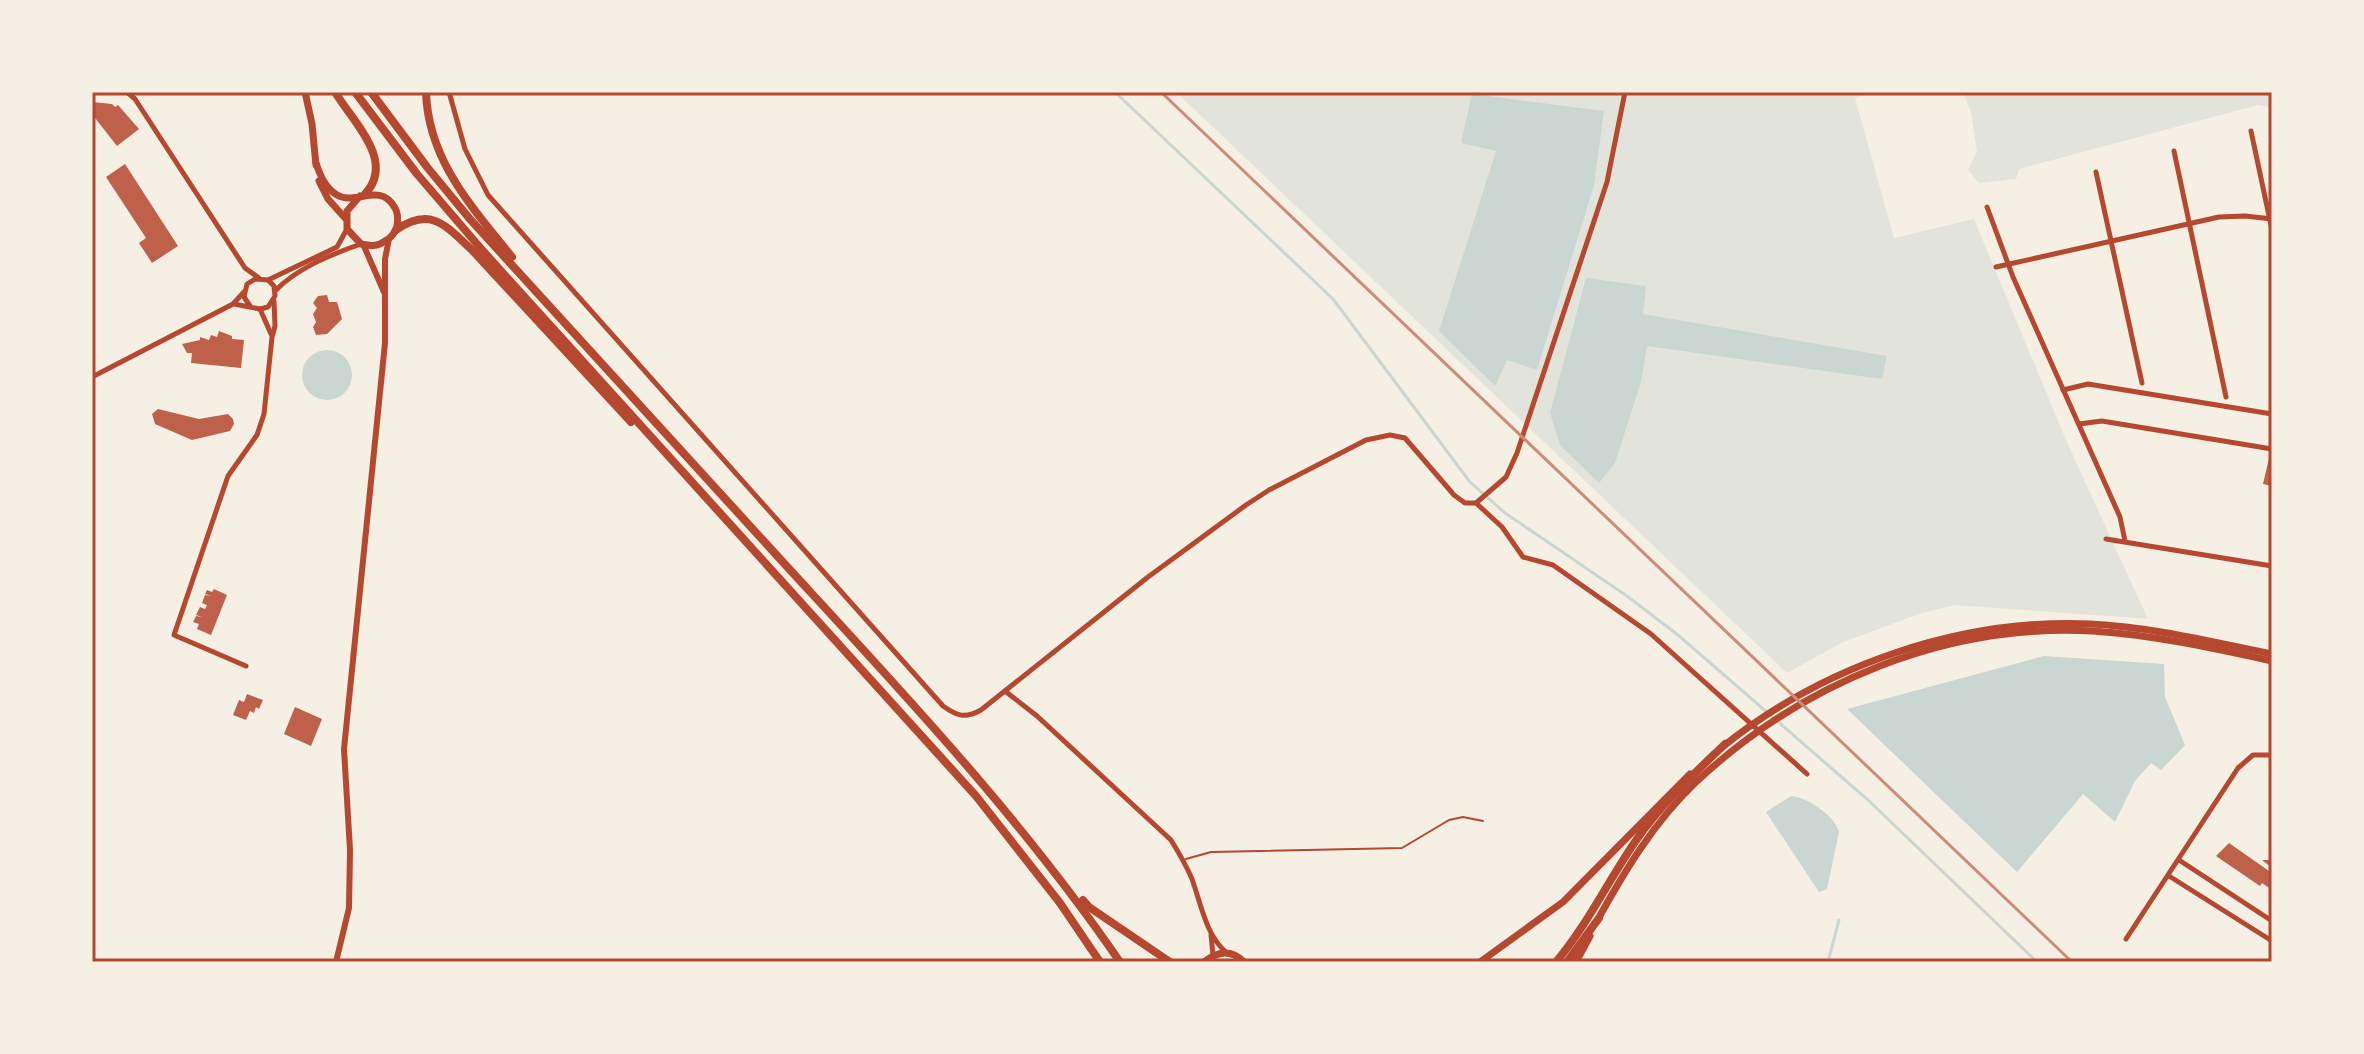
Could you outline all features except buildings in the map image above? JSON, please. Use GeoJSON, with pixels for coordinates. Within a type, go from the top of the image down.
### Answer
{"type":"FeatureCollection","features":[{"type":"Feature","properties":{"kind":"highway"},"geometry":{"type":"LineString","coordinates":[[335,92],[375,154],[376,177],[363,195]]}},
{"type":"Feature","properties":{"kind":"highway"},"geometry":{"type":"LineString","coordinates":[[355,92],[417,174],[475,242],[976,796],[1016,844],[1103,962]]}},
{"type":"Feature","properties":{"kind":"highway"},"geometry":{"type":"LineString","coordinates":[[371,92],[469,218],[992,795],[1082,906],[1120,962]]}},
{"type":"Feature","properties":{"kind":"highway"},"geometry":{"type":"LineString","coordinates":[[426,92],[433,137],[454,183],[553,308]]}},
{"type":"Feature","properties":{"kind":"highway"},"geometry":{"type":"LineString","coordinates":[[396,230],[420,217],[435,219],[447,227],[472,250],[609,400],[691,482]]}},
{"type":"Feature","properties":{"kind":"highway"},"geometry":{"type":"LineString","coordinates":[[1556,962],[1571,944],[1638,837],[1664,804],[1725,744]]}},
{"type":"Feature","properties":{"kind":"highway"},"geometry":{"type":"LineString","coordinates":[[992,795],[1009,809],[1089,907],[1170,962]]}},
{"type":"Feature","properties":{"kind":"highway"},"geometry":{"type":"LineString","coordinates":[[1567,962],[1599,918]]}},
{"type":"Feature","properties":{"kind":"main road"},"geometry":{"type":"LineString","coordinates":[[305,92],[320,182],[328,199],[345,218]]}},
{"type":"Feature","properties":{"kind":"main road"},"geometry":{"type":"LineString","coordinates":[[316,163],[329,189],[339,197],[363,195],[381,195],[389,200],[397,213],[396,230],[381,244],[362,244],[347,229],[345,218],[350,205],[363,195]]}},
{"type":"Feature","properties":{"kind":"main road"},"geometry":{"type":"LineString","coordinates":[[1480,962],[1563,902],[1681,781],[1725,744],[1828,685],[1891,655],[1934,642],[2016,627],[2052,624],[2093,624],[2153,630],[2272,654]]}},
{"type":"Feature","properties":{"kind":"main road"},"geometry":{"type":"LineString","coordinates":[[1828,685],[1936,648],[2018,633],[2052,631],[2092,631],[2151,637],[2272,661]]}},
{"type":"Feature","properties":{"kind":"main road"},"geometry":{"type":"LineString","coordinates":[[1576,962],[1637,854],[1656,828],[1693,785],[1746,734]]}},
{"type":"Feature","properties":{"kind":"main road"},"geometry":{"type":"LineString","coordinates":[[1204,962],[1213,955],[1228,953],[1244,962]]}},
{"type":"Feature","properties":{"kind":"street"},"geometry":{"type":"LineString","coordinates":[[127,92],[135,99],[245,268],[259,278],[268,280],[337,247],[347,229]]}},
{"type":"Feature","properties":{"kind":"street"},"geometry":{"type":"LineString","coordinates":[[449,92],[465,149],[488,195],[943,706],[965,717],[981,710],[1148,577],[1246,505],[1366,440],[1390,435],[1405,438],[1454,495],[1465,503],[1479,501],[1506,477],[1542,383],[1607,182],[1625,92]]}},
{"type":"Feature","properties":{"kind":"street"},"geometry":{"type":"LineString","coordinates":[[2251,131],[2272,230]]}},
{"type":"Feature","properties":{"kind":"street"},"geometry":{"type":"LineString","coordinates":[[2174,151],[2226,397]]}},
{"type":"Feature","properties":{"kind":"street"},"geometry":{"type":"LineString","coordinates":[[2096,172],[2142,383]]}},
{"type":"Feature","properties":{"kind":"street"},"geometry":{"type":"LineString","coordinates":[[1987,207],[2007,264],[2120,517],[2125,541]]}},
{"type":"Feature","properties":{"kind":"street"},"geometry":{"type":"LineString","coordinates":[[1996,267],[2219,217],[2271,219]]}},
{"type":"Feature","properties":{"kind":"street"},"geometry":{"type":"LineString","coordinates":[[336,962],[349,908],[350,850],[344,749],[387,303],[385,259],[389,239]]}},
{"type":"Feature","properties":{"kind":"street"},"geometry":{"type":"LineString","coordinates":[[275,291],[286,280],[340,251],[362,244],[381,281],[387,303]]}},
{"type":"Feature","properties":{"kind":"street"},"geometry":{"type":"LineString","coordinates":[[92,377],[233,304],[247,284],[245,268]]}},
{"type":"Feature","properties":{"kind":"street"},"geometry":{"type":"LineString","coordinates":[[247,284],[259,278]]}},
{"type":"Feature","properties":{"kind":"street"},"geometry":{"type":"LineString","coordinates":[[246,666],[174,635],[228,476],[257,435],[262,419],[275,326],[275,291],[268,280]]}},
{"type":"Feature","properties":{"kind":"street"},"geometry":{"type":"LineString","coordinates":[[244,292],[250,306]]}},
{"type":"Feature","properties":{"kind":"street"},"geometry":{"type":"LineString","coordinates":[[233,304],[260,309],[274,301]]}},
{"type":"Feature","properties":{"kind":"street"},"geometry":{"type":"LineString","coordinates":[[260,309],[272,337]]}},
{"type":"Feature","properties":{"kind":"street"},"geometry":{"type":"LineString","coordinates":[[2063,390],[2088,384],[2272,414]]}},
{"type":"Feature","properties":{"kind":"street"},"geometry":{"type":"LineString","coordinates":[[2079,424],[2102,421],[2272,449]]}},
{"type":"Feature","properties":{"kind":"street"},"geometry":{"type":"LineString","coordinates":[[1479,501],[1523,557],[1553,565],[1651,634],[1807,774]]}},
{"type":"Feature","properties":{"kind":"street"},"geometry":{"type":"LineString","coordinates":[[2106,539],[2272,566]]}},
{"type":"Feature","properties":{"kind":"street"},"geometry":{"type":"LineString","coordinates":[[1005,691],[1037,716],[1171,840],[1183,859],[1210,930],[1219,946],[1228,953]]}},
{"type":"Feature","properties":{"kind":"street"},"geometry":{"type":"LineString","coordinates":[[2126,939],[2238,768],[2253,755],[2272,755]]}},
{"type":"Feature","properties":{"kind":"street"},"geometry":{"type":"LineString","coordinates":[[2179,860],[2272,921]]}},
{"type":"Feature","properties":{"kind":"street"},"geometry":{"type":"LineString","coordinates":[[2169,876],[2272,941]]}},
{"type":"Feature","properties":{"kind":"street"},"geometry":{"type":"LineString","coordinates":[[1210,930],[1213,955]]}},
{"type":"Feature","properties":{"kind":"lane"},"geometry":{"type":"LineString","coordinates":[[1183,859],[1211,852],[1402,848],[1449,820],[1463,817],[1483,821]]}},
{"type":"Feature","properties":{"kind":"shaded area"},"geometry":{"type":"Polygon","coordinates":[[[1176,92],[1872,92],[1855,98],[1894,238],[1974,219],[2066,440],[2148,619],[1955,605],[1922,613],[1843,642],[1787,673],[1176,92]]]}},
{"type":"Feature","properties":{"kind":"shaded area"},"geometry":{"type":"Polygon","coordinates":[[[1963,92],[2272,92],[2272,108],[2258,105],[2019,169],[2016,179],[1979,183],[1968,170],[1977,151],[1971,112],[1963,92]]]}},
{"type":"Feature","properties":{"kind":"shaded area"},"geometry":{"type":"Polygon","coordinates":[[[1472,94],[1604,111],[1594,185],[1537,370],[1507,360],[1495,386],[1439,331],[1496,151],[1461,143],[1472,94]]]}},
{"type":"Feature","properties":{"kind":"shaded area"},"geometry":{"type":"Polygon","coordinates":[[[1586,278],[1646,286],[1643,314],[1887,356],[1882,379],[1647,346],[1641,382],[1615,463],[1599,483],[1560,445],[1550,413],[1586,278]]]}},
{"type":"Feature","properties":{"kind":"shaded area"},"geometry":{"type":"Polygon","coordinates":[[[327,350],[344,358],[352,375],[344,392],[327,400],[310,392],[302,375],[310,358],[327,350]]]}},
{"type":"Feature","properties":{"kind":"shaded area"},"geometry":{"type":"Polygon","coordinates":[[[2044,656],[2164,664],[2165,697],[2185,745],[2161,770],[2151,763],[2135,781],[2115,822],[2083,794],[2017,872],[1847,709],[2044,656]]]}},
{"type":"Feature","properties":{"kind":"shaded area"},"geometry":{"type":"Polygon","coordinates":[[[1791,796],[1820,808],[1839,832],[1827,889],[1819,892],[1766,812],[1791,796]]]}},
{"type":"Feature","properties":{"kind":"waterway"},"geometry":{"type":"LineString","coordinates":[[1115,92],[1333,299],[1470,482],[1505,513],[1627,596],[1678,635],[1868,800],[2037,962]]}},
{"type":"Feature","properties":{"kind":"waterway"},"geometry":{"type":"LineString","coordinates":[[1828,962],[1839,920]]}},
{"type":"Feature","properties":{"kind":"railway"},"geometry":{"type":"LineString","coordinates":[[1161,92],[2072,962]]}}]}
